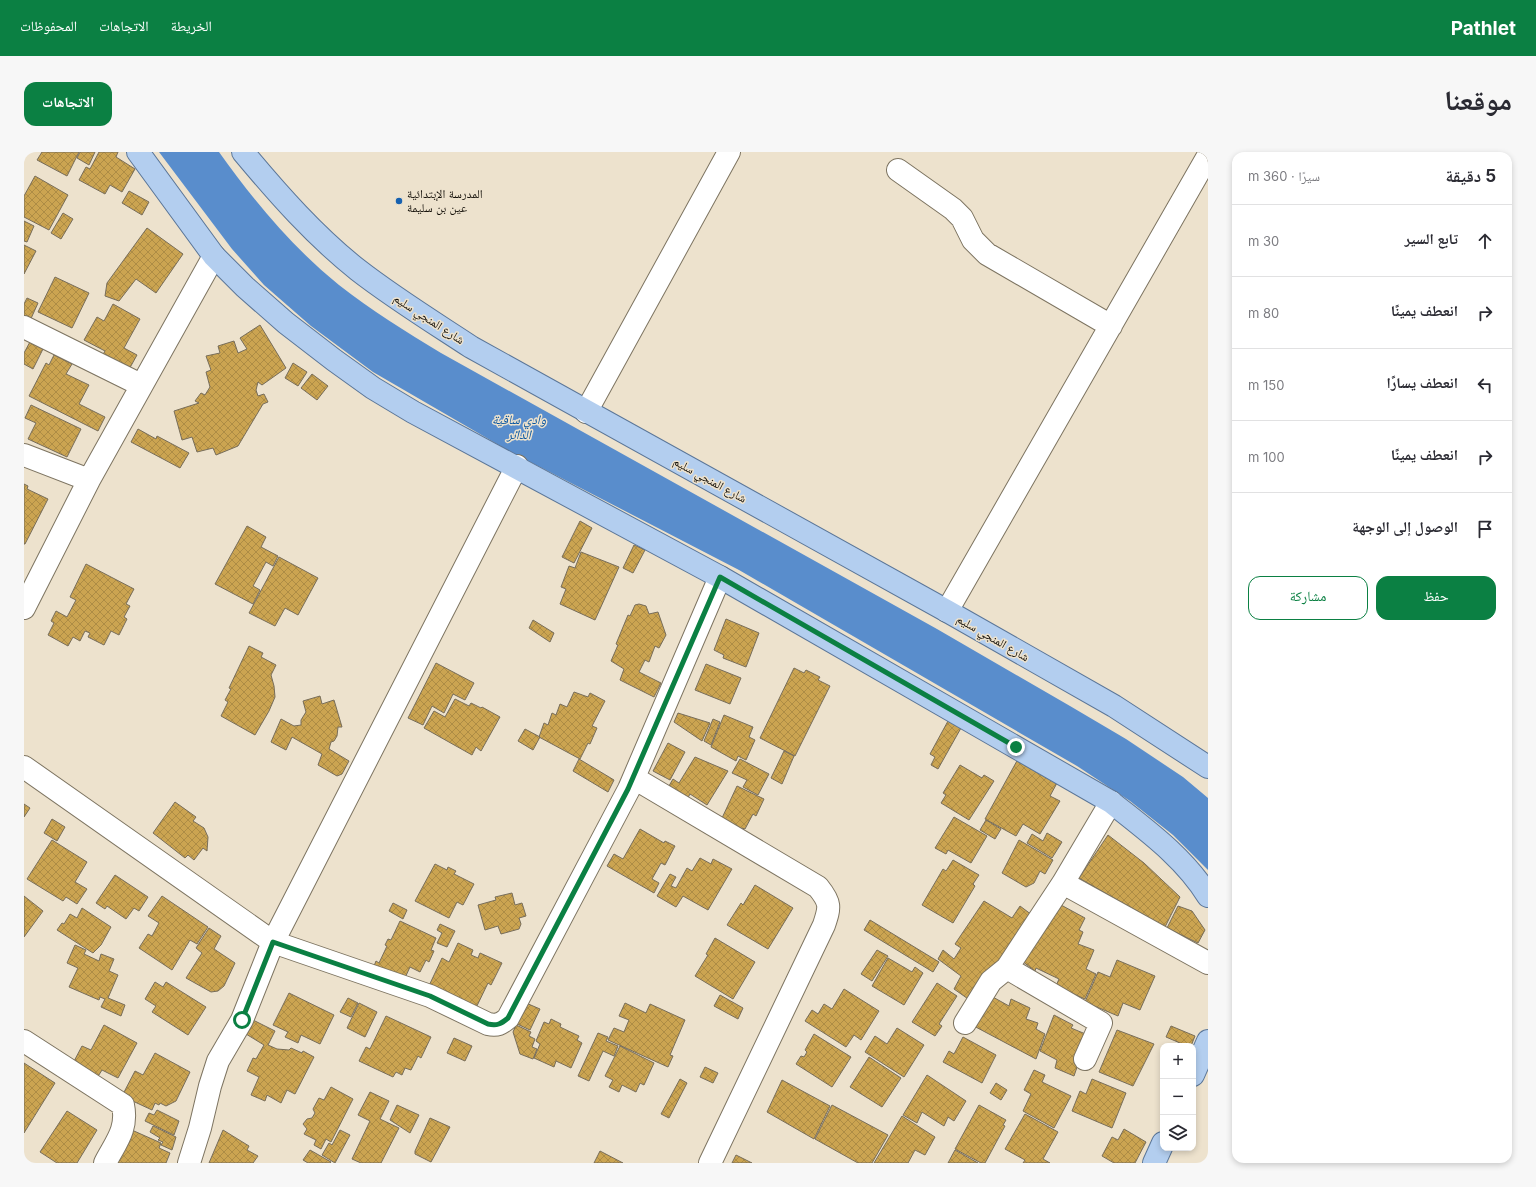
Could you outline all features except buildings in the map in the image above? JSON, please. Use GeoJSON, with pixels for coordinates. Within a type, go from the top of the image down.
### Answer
{"type":"FeatureCollection","features":[{"type":"Feature","properties":{"kind":"main road"},"geometry":{"type":"LineString","coordinates":[[138,152],[214,256],[245,287],[286,323],[373,388],[413,412],[517,466],[720,577],[1111,802],[1172,853],[1200,884],[1208,896]]}},
{"type":"Feature","properties":{"kind":"main road","name":"شارع المنجي سليم"},"geometry":{"type":"LineString","coordinates":[[252,156],[276,192],[323,239],[357,269],[397,300],[471,347],[947,611],[1114,706],[1206,762]]}},
{"type":"Feature","properties":{"kind":"main road"},"geometry":{"type":"LineString","coordinates":[[1196,1068],[1208,1041]]}},
{"type":"Feature","properties":{"kind":"main road"},"geometry":{"type":"LineString","coordinates":[[1154,1163],[1160,1150]]}},
{"type":"Feature","properties":{"kind":"street"},"geometry":{"type":"LineString","coordinates":[[586,412],[727,153]]}},
{"type":"Feature","properties":{"kind":"street"},"geometry":{"type":"LineString","coordinates":[[947,611],[1208,156]]}},
{"type":"Feature","properties":{"kind":"street"},"geometry":{"type":"LineString","coordinates":[[898,170],[953,208],[962,218],[973,240],[987,254],[1111,326]]}},
{"type":"Feature","properties":{"kind":"street"},"geometry":{"type":"LineString","coordinates":[[24,608],[89,480],[214,256]]}},
{"type":"Feature","properties":{"kind":"street"},"geometry":{"type":"LineString","coordinates":[[24,327],[141,385]]}},
{"type":"Feature","properties":{"kind":"street"},"geometry":{"type":"LineString","coordinates":[[24,455],[89,480]]}},
{"type":"Feature","properties":{"kind":"street"},"geometry":{"type":"LineString","coordinates":[[189,1163],[218,1061],[242,1020],[273,942],[517,466]]}},
{"type":"Feature","properties":{"kind":"street"},"geometry":{"type":"LineString","coordinates":[[24,767],[273,942],[430,996],[495,1026],[501,1024],[508,1018],[634,778],[720,577]]}},
{"type":"Feature","properties":{"kind":"street"},"geometry":{"type":"LineString","coordinates":[[634,778],[818,887],[827,900],[829,909],[824,925],[710,1163]]}},
{"type":"Feature","properties":{"kind":"street"},"geometry":{"type":"LineString","coordinates":[[965,1023],[991,981],[1007,968],[1063,883],[1111,802]]}},
{"type":"Feature","properties":{"kind":"street"},"geometry":{"type":"LineString","coordinates":[[1063,883],[1208,963]]}},
{"type":"Feature","properties":{"kind":"street"},"geometry":{"type":"LineString","coordinates":[[1007,968],[1101,1023],[1084,1059]]}},
{"type":"Feature","properties":{"kind":"street"},"geometry":{"type":"LineString","coordinates":[[24,1041],[123,1105],[125,1116],[124,1127],[105,1163]]}},
{"type":"Feature","properties":{"kind":"water","name":"وادي ساقية الدائر"},"geometry":{"type":"Polygon","coordinates":[[[159,152],[219,152],[274,223],[322,271],[364,303],[415,337],[441,353],[937,629],[1126,739],[1183,777],[1208,798],[1208,870],[1173,835],[1130,801],[1077,766],[739,570],[511,452],[373,372],[311,326],[264,285],[232,249],[159,152]]]}},
{"type":"Feature","properties":{"kind":"place","name":"المدرسة الإبتدائية عين بن سليمة"},"geometry":{"type":"Point","coordinates":[399,201]}},
{"type":"Feature","properties":{"kind":"route"},"geometry":{"type":"LineString","coordinates":[[242,1020],[273,942],[430,996],[488,1024],[495,1026],[501,1024],[508,1018],[628,789],[720,577],[1016,747]]}}]}
